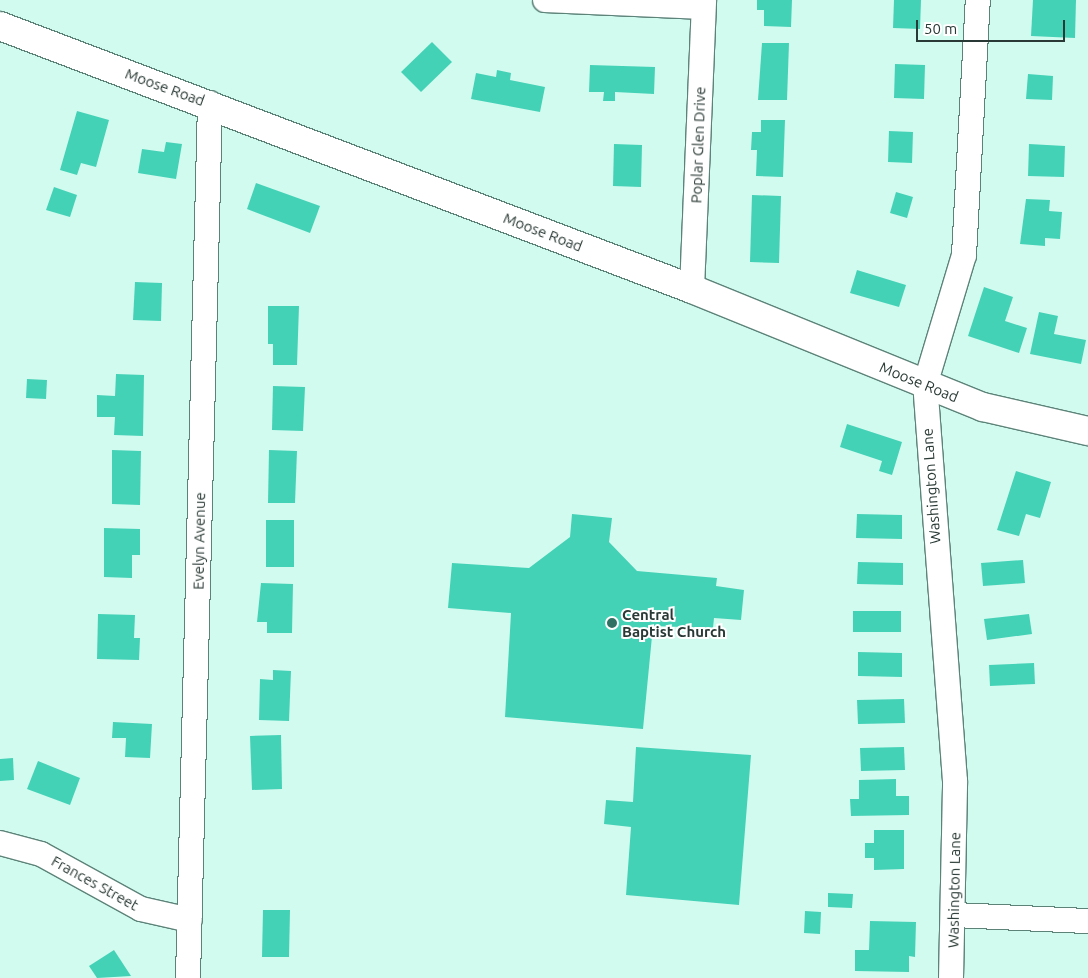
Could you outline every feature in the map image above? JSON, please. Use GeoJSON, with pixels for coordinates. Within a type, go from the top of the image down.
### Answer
{"type":"FeatureCollection","features":[{"type":"Feature","properties":{"kind":"street"},"geometry":{"type":"LineString","coordinates":[[545,0],[704,3]]}},
{"type":"Feature","properties":{"kind":"street","name":"Washington Lane"},"geometry":{"type":"LineString","coordinates":[[951,978],[954,915],[955,781],[925,385],[964,255],[978,0]]}},
{"type":"Feature","properties":{"kind":"street","name":"Poplar Glen Drive"},"geometry":{"type":"LineString","coordinates":[[692,289],[704,3]]}},
{"type":"Feature","properties":{"kind":"street","name":"Moose Road"},"geometry":{"type":"LineString","coordinates":[[0,26],[210,103],[692,289],[983,407],[1088,431]]}},
{"type":"Feature","properties":{"kind":"street","name":"Evelyn Avenue"},"geometry":{"type":"LineString","coordinates":[[188,978],[210,103]]}},
{"type":"Feature","properties":{"kind":"street","name":"Frances Street"},"geometry":{"type":"LineString","coordinates":[[0,843],[41,854],[141,909],[190,920]]}},
{"type":"Feature","properties":{"kind":"street"},"geometry":{"type":"LineString","coordinates":[[954,915],[1088,921]]}},
{"type":"Feature","properties":{"kind":"building"},"geometry":{"type":"Polygon","coordinates":[[[757,0],[792,0],[791,27],[764,26],[764,10],[757,10],[757,0]]]}},
{"type":"Feature","properties":{"kind":"building"},"geometry":{"type":"Polygon","coordinates":[[[894,0],[921,0],[920,29],[893,28],[894,0]]]}},
{"type":"Feature","properties":{"kind":"building"},"geometry":{"type":"Polygon","coordinates":[[[1033,0],[1076,0],[1075,38],[1031,36],[1033,0]]]}},
{"type":"Feature","properties":{"kind":"building"},"geometry":{"type":"Polygon","coordinates":[[[432,42],[452,62],[421,92],[401,72],[432,42]]]}},
{"type":"Feature","properties":{"kind":"building"},"geometry":{"type":"Polygon","coordinates":[[[762,43],[789,43],[787,100],[758,100],[762,43]]]}},
{"type":"Feature","properties":{"kind":"building"},"geometry":{"type":"Polygon","coordinates":[[[895,64],[925,65],[924,99],[894,98],[895,64]]]}},
{"type":"Feature","properties":{"kind":"building"},"geometry":{"type":"Polygon","coordinates":[[[590,65],[655,67],[654,94],[615,92],[615,101],[603,101],[604,92],[589,92],[590,65]]]}},
{"type":"Feature","properties":{"kind":"building"},"geometry":{"type":"Polygon","coordinates":[[[497,70],[511,73],[510,80],[545,87],[540,112],[471,99],[476,73],[496,77],[497,70]]]}},
{"type":"Feature","properties":{"kind":"building"},"geometry":{"type":"Polygon","coordinates":[[[1028,74],[1053,76],[1052,100],[1026,99],[1028,74]]]}},
{"type":"Feature","properties":{"kind":"building"},"geometry":{"type":"Polygon","coordinates":[[[77,111],[109,120],[96,167],[81,163],[77,175],[60,170],[77,111]]]}},
{"type":"Feature","properties":{"kind":"building"},"geometry":{"type":"Polygon","coordinates":[[[761,120],[785,120],[783,177],[756,176],[757,150],[751,150],[752,132],[761,132],[761,120]]]}},
{"type":"Feature","properties":{"kind":"building"},"geometry":{"type":"Polygon","coordinates":[[[889,131],[913,132],[912,163],[888,162],[889,131]]]}},
{"type":"Feature","properties":{"kind":"building"},"geometry":{"type":"Polygon","coordinates":[[[166,142],[182,144],[176,179],[138,173],[142,149],[164,152],[166,142]]]}},
{"type":"Feature","properties":{"kind":"building"},"geometry":{"type":"Polygon","coordinates":[[[614,144],[642,145],[641,187],[613,186],[614,144]]]}},
{"type":"Feature","properties":{"kind":"building"},"geometry":{"type":"Polygon","coordinates":[[[1029,144],[1065,146],[1064,177],[1028,176],[1029,144]]]}},
{"type":"Feature","properties":{"kind":"building"},"geometry":{"type":"Polygon","coordinates":[[[256,183],[320,206],[310,233],[247,209],[256,183]]]}},
{"type":"Feature","properties":{"kind":"building"},"geometry":{"type":"Polygon","coordinates":[[[54,187],[77,195],[70,217],[46,210],[54,187]]]}},
{"type":"Feature","properties":{"kind":"building"},"geometry":{"type":"Polygon","coordinates":[[[896,192],[913,197],[907,218],[890,213],[896,192]]]}},
{"type":"Feature","properties":{"kind":"building"},"geometry":{"type":"Polygon","coordinates":[[[752,195],[781,196],[779,263],[750,262],[752,195]]]}},
{"type":"Feature","properties":{"kind":"building"},"geometry":{"type":"Polygon","coordinates":[[[1026,199],[1050,200],[1049,211],[1062,212],[1060,239],[1045,238],[1045,246],[1020,244],[1026,199]]]}},
{"type":"Feature","properties":{"kind":"building"},"geometry":{"type":"Polygon","coordinates":[[[857,270],[906,285],[899,307],[850,293],[857,270]]]}},
{"type":"Feature","properties":{"kind":"building"},"geometry":{"type":"Polygon","coordinates":[[[135,282],[162,283],[161,321],[133,320],[135,282]]]}},
{"type":"Feature","properties":{"kind":"building"},"geometry":{"type":"Polygon","coordinates":[[[984,287],[1013,297],[1005,321],[1027,328],[1019,353],[968,336],[984,287]]]}},
{"type":"Feature","properties":{"kind":"building"},"geometry":{"type":"Polygon","coordinates":[[[268,306],[299,306],[297,365],[273,365],[273,344],[268,344],[268,306]]]}},
{"type":"Feature","properties":{"kind":"building"},"geometry":{"type":"Polygon","coordinates":[[[1039,312],[1058,316],[1054,334],[1086,340],[1081,364],[1030,354],[1039,312]]]}},
{"type":"Feature","properties":{"kind":"building"},"geometry":{"type":"Polygon","coordinates":[[[116,374],[144,375],[143,436],[114,435],[115,417],[97,417],[97,395],[115,396],[116,374]]]}},
{"type":"Feature","properties":{"kind":"building"},"geometry":{"type":"Polygon","coordinates":[[[27,379],[47,380],[46,399],[26,398],[27,379]]]}},
{"type":"Feature","properties":{"kind":"building"},"geometry":{"type":"Polygon","coordinates":[[[273,386],[305,387],[303,431],[272,430],[273,386]]]}},
{"type":"Feature","properties":{"kind":"building"},"geometry":{"type":"Polygon","coordinates":[[[847,424],[902,442],[892,475],[879,471],[882,461],[840,447],[847,424]]]}},
{"type":"Feature","properties":{"kind":"building"},"geometry":{"type":"Polygon","coordinates":[[[112,450],[141,451],[140,505],[112,504],[112,450]]]}},
{"type":"Feature","properties":{"kind":"building"},"geometry":{"type":"Polygon","coordinates":[[[269,450],[297,451],[295,503],[268,503],[269,450]]]}},
{"type":"Feature","properties":{"kind":"building"},"geometry":{"type":"Polygon","coordinates":[[[1016,471],[1051,482],[1040,518],[1026,514],[1019,536],[997,530],[1016,471]]]}},
{"type":"Feature","properties":{"kind":"building","name":"Central Baptist Church"},"geometry":{"type":"Polygon","coordinates":[[[572,514],[612,518],[609,542],[637,571],[717,578],[716,586],[744,590],[741,620],[714,618],[713,628],[653,626],[643,729],[505,717],[511,613],[448,608],[452,563],[529,568],[570,537],[572,514]]]}},
{"type":"Feature","properties":{"kind":"building"},"geometry":{"type":"Polygon","coordinates":[[[857,514],[902,515],[902,539],[856,538],[857,514]]]}},
{"type":"Feature","properties":{"kind":"building"},"geometry":{"type":"Polygon","coordinates":[[[266,520],[294,520],[294,567],[266,567],[266,520]]]}},
{"type":"Feature","properties":{"kind":"building"},"geometry":{"type":"Polygon","coordinates":[[[104,528],[140,529],[140,555],[132,555],[132,578],[104,577],[104,528]]]}},
{"type":"Feature","properties":{"kind":"building"},"geometry":{"type":"Polygon","coordinates":[[[1023,560],[1025,583],[983,586],[981,563],[1023,560]]]}},
{"type":"Feature","properties":{"kind":"building"},"geometry":{"type":"Polygon","coordinates":[[[858,562],[903,563],[903,585],[857,584],[858,562]]]}},
{"type":"Feature","properties":{"kind":"building"},"geometry":{"type":"Polygon","coordinates":[[[261,583],[293,584],[292,633],[267,633],[267,622],[257,622],[261,583]]]}},
{"type":"Feature","properties":{"kind":"building"},"geometry":{"type":"Polygon","coordinates":[[[853,611],[901,611],[901,632],[853,632],[853,611]]]}},
{"type":"Feature","properties":{"kind":"building"},"geometry":{"type":"Polygon","coordinates":[[[98,614],[135,615],[134,638],[140,638],[139,660],[97,659],[98,614]]]}},
{"type":"Feature","properties":{"kind":"building"},"geometry":{"type":"Polygon","coordinates":[[[1029,614],[1032,634],[987,640],[984,619],[1029,614]]]}},
{"type":"Feature","properties":{"kind":"building"},"geometry":{"type":"Polygon","coordinates":[[[858,652],[902,653],[902,677],[858,676],[858,652]]]}},
{"type":"Feature","properties":{"kind":"building"},"geometry":{"type":"Polygon","coordinates":[[[1034,663],[1035,684],[990,686],[989,665],[1034,663]]]}},
{"type":"Feature","properties":{"kind":"building"},"geometry":{"type":"Polygon","coordinates":[[[273,670],[291,671],[289,721],[259,720],[260,679],[273,680],[273,670]]]}},
{"type":"Feature","properties":{"kind":"building"},"geometry":{"type":"Polygon","coordinates":[[[904,699],[905,723],[858,724],[857,700],[904,699]]]}},
{"type":"Feature","properties":{"kind":"building"},"geometry":{"type":"Polygon","coordinates":[[[113,722],[152,724],[150,758],[125,757],[126,738],[112,738],[113,722]]]}},
{"type":"Feature","properties":{"kind":"building"},"geometry":{"type":"Polygon","coordinates":[[[281,735],[282,789],[252,790],[250,736],[281,735]]]}},
{"type":"Feature","properties":{"kind":"building"},"geometry":{"type":"Polygon","coordinates":[[[636,747],[751,755],[739,905],[626,895],[631,827],[604,824],[606,800],[633,802],[636,747]]]}},
{"type":"Feature","properties":{"kind":"building"},"geometry":{"type":"Polygon","coordinates":[[[904,747],[905,770],[861,771],[860,748],[904,747]]]}},
{"type":"Feature","properties":{"kind":"building"},"geometry":{"type":"Polygon","coordinates":[[[13,758],[14,780],[0,781],[0,759],[13,758]]]}},
{"type":"Feature","properties":{"kind":"building"},"geometry":{"type":"Polygon","coordinates":[[[38,761],[80,778],[70,805],[27,789],[38,761]]]}},
{"type":"Feature","properties":{"kind":"building"},"geometry":{"type":"Polygon","coordinates":[[[896,779],[896,796],[909,796],[909,815],[851,816],[850,799],[859,799],[859,780],[896,779]]]}},
{"type":"Feature","properties":{"kind":"building"},"geometry":{"type":"Polygon","coordinates":[[[874,830],[904,830],[904,869],[874,870],[874,858],[865,858],[865,843],[874,843],[874,830]]]}},
{"type":"Feature","properties":{"kind":"building"},"geometry":{"type":"Polygon","coordinates":[[[828,893],[853,894],[852,908],[828,907],[828,893]]]}},
{"type":"Feature","properties":{"kind":"building"},"geometry":{"type":"Polygon","coordinates":[[[263,910],[290,910],[289,957],[262,957],[263,910]]]}},
{"type":"Feature","properties":{"kind":"building"},"geometry":{"type":"Polygon","coordinates":[[[805,911],[821,912],[820,934],[804,933],[805,911]]]}},
{"type":"Feature","properties":{"kind":"building"},"geometry":{"type":"Polygon","coordinates":[[[870,921],[916,922],[915,957],[909,956],[909,972],[855,971],[855,950],[869,950],[870,921]]]}},
{"type":"Feature","properties":{"kind":"building"},"geometry":{"type":"Polygon","coordinates":[[[114,950],[131,976],[97,978],[89,966],[114,950]]]}},
{"type":"Feature","properties":{"kind":"place","name":"Central Baptist Church"},"geometry":{"type":"Point","coordinates":[612,623]}}]}
